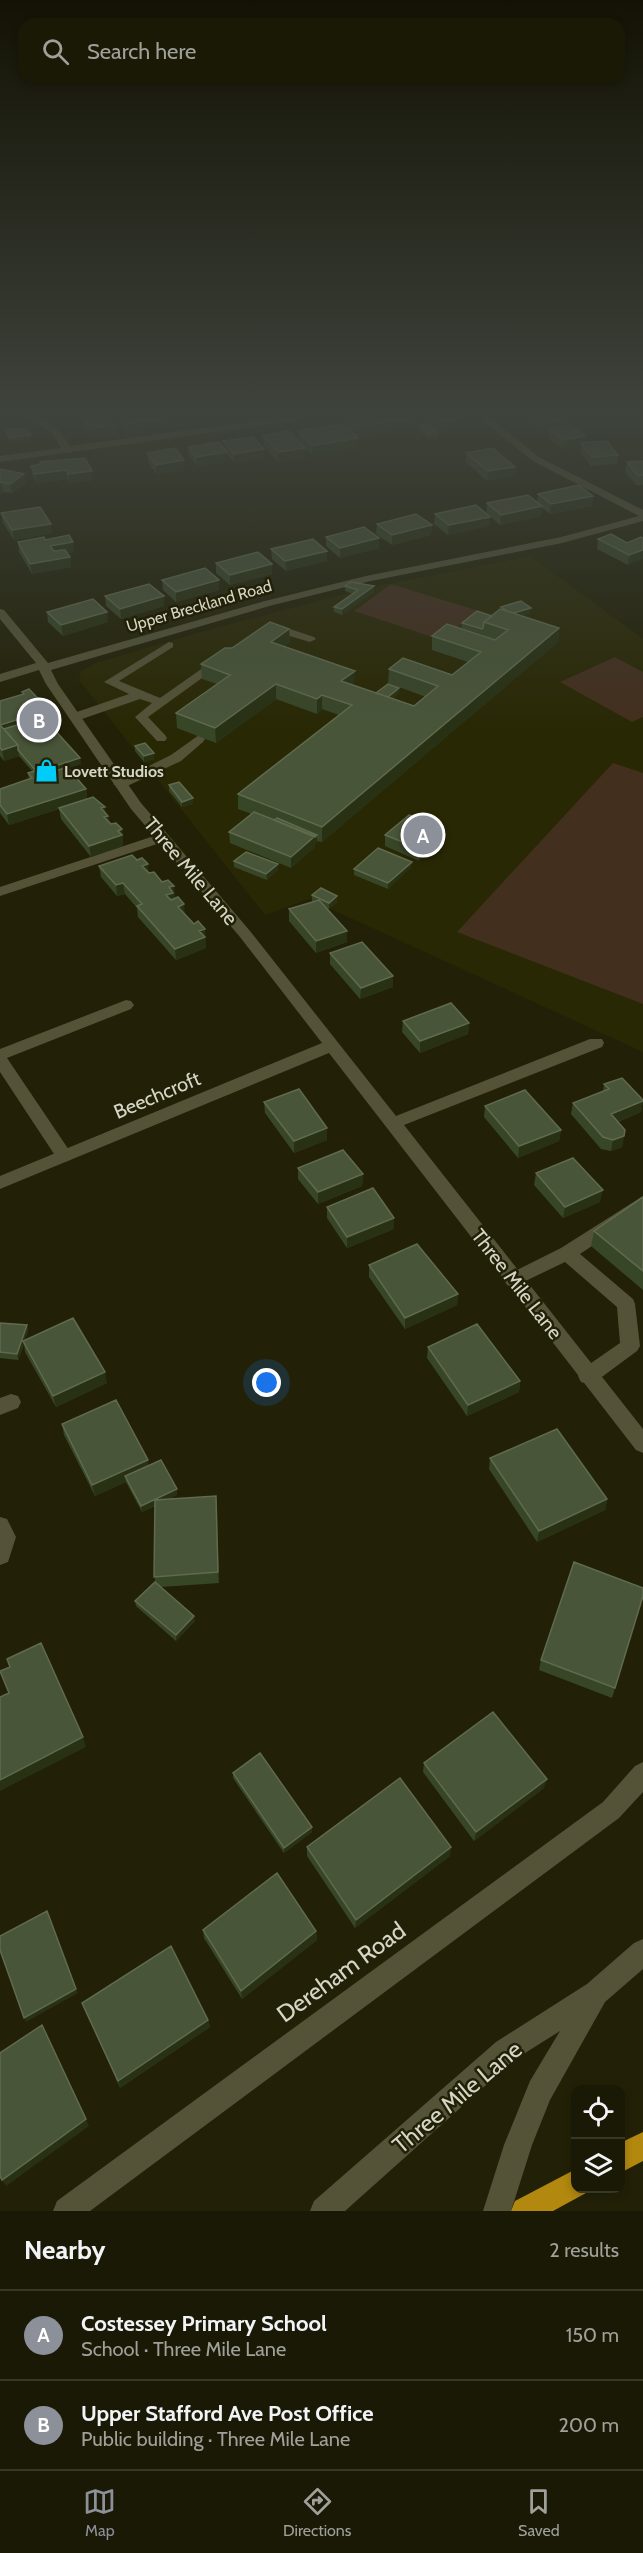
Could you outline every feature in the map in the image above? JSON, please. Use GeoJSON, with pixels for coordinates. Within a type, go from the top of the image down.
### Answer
{"type":"FeatureCollection","features":[{"type":"Feature","properties":{"kind":"highway"},"geometry":{"type":"LineString","coordinates":[[625,2157],[643,2146]]}},
{"type":"Feature","properties":{"kind":"highway"},"geometry":{"type":"LineString","coordinates":[[525,2211],[571,2187]]}},
{"type":"Feature","properties":{"kind":"street","name":"Upper Breckland Road"},"geometry":{"type":"LineString","coordinates":[[0,678],[269,603],[360,581],[562,540],[631,521]]}},
{"type":"Feature","properties":{"kind":"street","name":"Three Mile Lane"},"geometry":{"type":"LineString","coordinates":[[0,612],[44,666],[52,684],[120,784],[162,838],[245,934],[330,1046],[643,1444]]}},
{"type":"Feature","properties":{"kind":"street"},"geometry":{"type":"LineString","coordinates":[[262,632],[272,626],[310,639]]}},
{"type":"Feature","properties":{"kind":"street"},"geometry":{"type":"LineString","coordinates":[[159,702],[110,682],[169,645]]}},
{"type":"Feature","properties":{"kind":"street"},"geometry":{"type":"LineString","coordinates":[[161,738],[141,717],[159,702],[234,651]]}},
{"type":"Feature","properties":{"kind":"street"},"geometry":{"type":"LineString","coordinates":[[75,717],[139,695]]}},
{"type":"Feature","properties":{"kind":"street"},"geometry":{"type":"LineString","coordinates":[[120,784],[176,758],[199,739]]}},
{"type":"Feature","properties":{"kind":"street"},"geometry":{"type":"LineString","coordinates":[[0,892],[162,838]]}},
{"type":"Feature","properties":{"kind":"street"},"geometry":{"type":"LineString","coordinates":[[0,1055],[126,1005]]}},
{"type":"Feature","properties":{"kind":"street"},"geometry":{"type":"LineString","coordinates":[[391,1124],[596,1043]]}},
{"type":"Feature","properties":{"kind":"street","name":"Beechcroft"},"geometry":{"type":"LineString","coordinates":[[0,1183],[330,1046]]}},
{"type":"Feature","properties":{"kind":"street"},"geometry":{"type":"LineString","coordinates":[[0,1060],[64,1156]]}},
{"type":"Feature","properties":{"kind":"street"},"geometry":{"type":"LineString","coordinates":[[513,1280],[567,1253],[643,1203]]}},
{"type":"Feature","properties":{"kind":"street"},"geometry":{"type":"LineString","coordinates":[[567,1253],[626,1304],[630,1346],[588,1376]]}},
{"type":"Feature","properties":{"kind":"street"},"geometry":{"type":"LineString","coordinates":[[0,1526],[5,1537],[0,1554]]}},
{"type":"Feature","properties":{"kind":"street","name":"Dereham Road"},"geometry":{"type":"LineString","coordinates":[[67,2211],[611,1810],[643,1774]]}},
{"type":"Feature","properties":{"kind":"street","name":"Three Mile Lane"},"geometry":{"type":"LineString","coordinates":[[324,2211],[505,2051],[596,1993],[643,1952]]}},
{"type":"Feature","properties":{"kind":"street","name":"Three Mile Lane"},"geometry":{"type":"LineString","coordinates":[[497,2211],[518,2145],[540,2091],[596,1993]]}},
{"type":"Feature","properties":{"kind":"shaded area"},"geometry":{"type":"Polygon","coordinates":[[[530,556],[643,639],[643,1052],[309,899],[265,915],[79,680],[81,671],[99,662],[212,629],[367,588],[530,556]]]}},
{"type":"Feature","properties":{"kind":"shaded area"},"geometry":{"type":"Polygon","coordinates":[[[391,584],[479,611],[441,640],[354,611],[391,584]]]}},
{"type":"Feature","properties":{"kind":"shaded area"},"geometry":{"type":"Polygon","coordinates":[[[615,657],[643,672],[643,717],[632,722],[560,682],[615,657]]]}},
{"type":"Feature","properties":{"kind":"shaded area"},"geometry":{"type":"Polygon","coordinates":[[[613,763],[643,773],[643,1004],[457,932],[613,763]]]}},
{"type":"Feature","properties":{"kind":"building"},"geometry":{"type":"Polygon","coordinates":[[[6,521],[49,521],[51,524],[12,530],[6,521]]]}},
{"type":"Feature","properties":{"kind":"building"},"geometry":{"type":"Polygon","coordinates":[[[388,521],[426,521],[432,525],[392,535],[377,524],[388,521]]]}},
{"type":"Feature","properties":{"kind":"building"},"geometry":{"type":"Polygon","coordinates":[[[444,521],[469,521],[449,525],[444,521]]]}},
{"type":"Feature","properties":{"kind":"building"},"geometry":{"type":"Polygon","coordinates":[[[364,527],[379,538],[340,548],[326,537],[364,527]]]}},
{"type":"Feature","properties":{"kind":"building"},"geometry":{"type":"Polygon","coordinates":[[[611,534],[627,543],[643,538],[643,550],[629,555],[598,539],[611,534]]]}},
{"type":"Feature","properties":{"kind":"building"},"geometry":{"type":"Polygon","coordinates":[[[69,535],[73,542],[50,546],[54,551],[65,550],[70,557],[30,564],[18,542],[44,537],[45,540],[69,535]]]}},
{"type":"Feature","properties":{"kind":"building"},"geometry":{"type":"Polygon","coordinates":[[[313,539],[327,551],[285,561],[271,549],[313,539]]]}},
{"type":"Feature","properties":{"kind":"building"},"geometry":{"type":"Polygon","coordinates":[[[258,552],[272,564],[230,575],[216,563],[258,552]]]}},
{"type":"Feature","properties":{"kind":"building"},"geometry":{"type":"Polygon","coordinates":[[[205,568],[219,580],[176,592],[162,580],[205,568]]]}},
{"type":"Feature","properties":{"kind":"building"},"geometry":{"type":"Polygon","coordinates":[[[351,582],[374,586],[342,609],[334,607],[358,590],[345,586],[351,582]]]}},
{"type":"Feature","properties":{"kind":"building"},"geometry":{"type":"Polygon","coordinates":[[[149,584],[164,596],[120,609],[105,596],[149,584]]]}},
{"type":"Feature","properties":{"kind":"building"},"geometry":{"type":"Polygon","coordinates":[[[93,599],[107,612],[61,625],[47,612],[93,599]]]}},
{"type":"Feature","properties":{"kind":"building"},"geometry":{"type":"Polygon","coordinates":[[[521,601],[531,608],[514,613],[501,607],[521,601]]]}},
{"type":"Feature","properties":{"kind":"building"},"geometry":{"type":"Polygon","coordinates":[[[500,609],[559,628],[322,827],[238,794],[352,705],[322,695],[317,699],[276,684],[215,728],[176,713],[230,675],[201,664],[225,648],[232,648],[270,622],[289,629],[271,642],[355,671],[341,681],[414,706],[438,686],[389,669],[403,658],[452,675],[481,652],[432,636],[447,624],[495,640],[508,630],[484,622],[500,609]]]}},
{"type":"Feature","properties":{"kind":"building"},"geometry":{"type":"Polygon","coordinates":[[[477,611],[492,616],[484,622],[482,629],[462,623],[477,611]]]}},
{"type":"Feature","properties":{"kind":"building"},"geometry":{"type":"Polygon","coordinates":[[[388,684],[399,688],[388,697],[376,693],[388,684]]]}},
{"type":"Feature","properties":{"kind":"building"},"geometry":{"type":"Polygon","coordinates":[[[29,689],[49,710],[0,725],[0,701],[24,694],[22,692],[29,689]]]}},
{"type":"Feature","properties":{"kind":"building"},"geometry":{"type":"Polygon","coordinates":[[[43,717],[80,758],[36,771],[4,729],[43,717]]]}},
{"type":"Feature","properties":{"kind":"building"},"geometry":{"type":"Polygon","coordinates":[[[0,725],[18,745],[2,750],[0,725]]]}},
{"type":"Feature","properties":{"kind":"building"},"geometry":{"type":"Polygon","coordinates":[[[145,743],[154,753],[144,756],[135,746],[145,743]]]}},
{"type":"Feature","properties":{"kind":"building"},"geometry":{"type":"Polygon","coordinates":[[[48,767],[53,772],[67,767],[86,789],[7,814],[0,805],[0,789],[32,778],[28,773],[48,767]]]}},
{"type":"Feature","properties":{"kind":"building"},"geometry":{"type":"Polygon","coordinates":[[[179,782],[193,798],[182,802],[169,785],[179,782]]]}},
{"type":"Feature","properties":{"kind":"building"},"geometry":{"type":"Polygon","coordinates":[[[93,797],[105,807],[101,808],[108,816],[104,817],[111,824],[116,823],[122,829],[118,831],[122,835],[89,846],[59,808],[93,797]]]}},
{"type":"Feature","properties":{"kind":"building"},"geometry":{"type":"Polygon","coordinates":[[[254,812],[315,836],[291,857],[229,832],[254,812]]]}},
{"type":"Feature","properties":{"kind":"building"},"geometry":{"type":"Polygon","coordinates":[[[409,815],[443,829],[420,849],[385,835],[409,815]]]}},
{"type":"Feature","properties":{"kind":"building"},"geometry":{"type":"Polygon","coordinates":[[[277,818],[317,835],[315,837],[274,820],[277,818]]]}},
{"type":"Feature","properties":{"kind":"building"},"geometry":{"type":"Polygon","coordinates":[[[378,848],[412,862],[388,883],[354,869],[378,848]]]}},
{"type":"Feature","properties":{"kind":"building"},"geometry":{"type":"Polygon","coordinates":[[[246,852],[278,864],[266,874],[234,861],[246,852]]]}},
{"type":"Feature","properties":{"kind":"building"},"geometry":{"type":"Polygon","coordinates":[[[132,855],[137,860],[142,858],[148,864],[142,866],[149,873],[154,872],[162,882],[168,880],[174,886],[169,887],[173,893],[166,895],[171,900],[178,897],[184,904],[178,907],[194,924],[198,921],[205,929],[199,931],[205,937],[175,949],[137,906],[142,904],[123,883],[116,885],[99,866],[132,855]]]}},
{"type":"Feature","properties":{"kind":"building"},"geometry":{"type":"Polygon","coordinates":[[[321,888],[337,896],[329,903],[312,895],[321,888]]]}},
{"type":"Feature","properties":{"kind":"building"},"geometry":{"type":"Polygon","coordinates":[[[319,900],[347,931],[316,941],[289,909],[319,900]]]}},
{"type":"Feature","properties":{"kind":"building"},"geometry":{"type":"Polygon","coordinates":[[[362,942],[393,976],[361,988],[330,953],[362,942]]]}},
{"type":"Feature","properties":{"kind":"building"},"geometry":{"type":"Polygon","coordinates":[[[451,1003],[469,1023],[420,1041],[403,1021],[451,1003]]]}},
{"type":"Feature","properties":{"kind":"building"},"geometry":{"type":"Polygon","coordinates":[[[622,1078],[643,1101],[611,1114],[625,1130],[624,1136],[613,1140],[603,1137],[573,1103],[609,1089],[604,1084],[622,1078]]]}},
{"type":"Feature","properties":{"kind":"building"},"geometry":{"type":"Polygon","coordinates":[[[299,1089],[327,1128],[294,1141],[264,1102],[299,1089]]]}},
{"type":"Feature","properties":{"kind":"building"},"geometry":{"type":"Polygon","coordinates":[[[525,1090],[561,1130],[519,1146],[485,1106],[525,1090]]]}},
{"type":"Feature","properties":{"kind":"building"},"geometry":{"type":"Polygon","coordinates":[[[343,1150],[363,1174],[318,1192],[298,1168],[343,1150]]]}},
{"type":"Feature","properties":{"kind":"building"},"geometry":{"type":"Polygon","coordinates":[[[573,1158],[603,1190],[565,1207],[536,1173],[573,1158]]]}},
{"type":"Feature","properties":{"kind":"building"},"geometry":{"type":"Polygon","coordinates":[[[373,1188],[394,1218],[347,1237],[327,1207],[373,1188]]]}},
{"type":"Feature","properties":{"kind":"building"},"geometry":{"type":"Polygon","coordinates":[[[643,1197],[643,1271],[594,1231],[643,1197]]]}},
{"type":"Feature","properties":{"kind":"building"},"geometry":{"type":"Polygon","coordinates":[[[417,1244],[458,1294],[405,1318],[369,1265],[417,1244]]]}},
{"type":"Feature","properties":{"kind":"building"},"geometry":{"type":"Polygon","coordinates":[[[73,1318],[105,1372],[53,1396],[23,1341],[73,1318]]]}},
{"type":"Feature","properties":{"kind":"building"},"geometry":{"type":"Polygon","coordinates":[[[0,1323],[27,1325],[17,1354],[0,1352],[0,1323]]]}},
{"type":"Feature","properties":{"kind":"building"},"geometry":{"type":"Polygon","coordinates":[[[477,1324],[520,1381],[468,1405],[428,1347],[477,1324]]]}},
{"type":"Feature","properties":{"kind":"building"},"geometry":{"type":"Polygon","coordinates":[[[116,1400],[148,1460],[92,1485],[62,1424],[116,1400]]]}},
{"type":"Feature","properties":{"kind":"building"},"geometry":{"type":"Polygon","coordinates":[[[557,1429],[607,1499],[539,1531],[490,1458],[557,1429]]]}},
{"type":"Feature","properties":{"kind":"building"},"geometry":{"type":"Polygon","coordinates":[[[161,1460],[177,1489],[141,1506],[125,1476],[161,1460]]]}},
{"type":"Feature","properties":{"kind":"building"},"geometry":{"type":"Polygon","coordinates":[[[216,1496],[218,1572],[154,1577],[155,1500],[216,1496]]]}},
{"type":"Feature","properties":{"kind":"building"},"geometry":{"type":"Polygon","coordinates":[[[574,1562],[643,1588],[643,1596],[615,1688],[541,1660],[574,1562]]]}},
{"type":"Feature","properties":{"kind":"building"},"geometry":{"type":"Polygon","coordinates":[[[155,1582],[194,1616],[176,1635],[135,1601],[155,1582]]]}},
{"type":"Feature","properties":{"kind":"building"},"geometry":{"type":"Polygon","coordinates":[[[41,1643],[83,1737],[0,1780],[0,1697],[9,1693],[0,1671],[10,1667],[7,1659],[41,1643]]]}},
{"type":"Feature","properties":{"kind":"building"},"geometry":{"type":"Polygon","coordinates":[[[493,1712],[547,1779],[476,1832],[424,1763],[493,1712]]]}},
{"type":"Feature","properties":{"kind":"building"},"geometry":{"type":"Polygon","coordinates":[[[260,1753],[312,1827],[284,1848],[233,1773],[260,1753]]]}},
{"type":"Feature","properties":{"kind":"building"},"geometry":{"type":"Polygon","coordinates":[[[400,1778],[451,1847],[356,1920],[307,1847],[400,1778]]]}},
{"type":"Feature","properties":{"kind":"building"},"geometry":{"type":"Polygon","coordinates":[[[277,1873],[316,1931],[241,1991],[203,1930],[277,1873]]]}},
{"type":"Feature","properties":{"kind":"building"},"geometry":{"type":"Polygon","coordinates":[[[47,1911],[76,1989],[24,2018],[0,1950],[0,1936],[47,1911]]]}},
{"type":"Feature","properties":{"kind":"building"},"geometry":{"type":"Polygon","coordinates":[[[171,1946],[208,2020],[118,2081],[82,2003],[171,1946]]]}},
{"type":"Feature","properties":{"kind":"building"},"geometry":{"type":"Polygon","coordinates":[[[42,2025],[86,2119],[2,2180],[0,2176],[0,2053],[42,2025]]]}},
{"type":"Feature","properties":{"kind":"place","name":"Upper Stafford Ave Post Office"},"geometry":{"type":"Point","coordinates":[39,720]}},
{"type":"Feature","properties":{"kind":"place","name":"Lovett Studios"},"geometry":{"type":"Point","coordinates":[46,771]}},
{"type":"Feature","properties":{"kind":"place","name":"Costessey Primary School"},"geometry":{"type":"Point","coordinates":[423,835]}}]}
